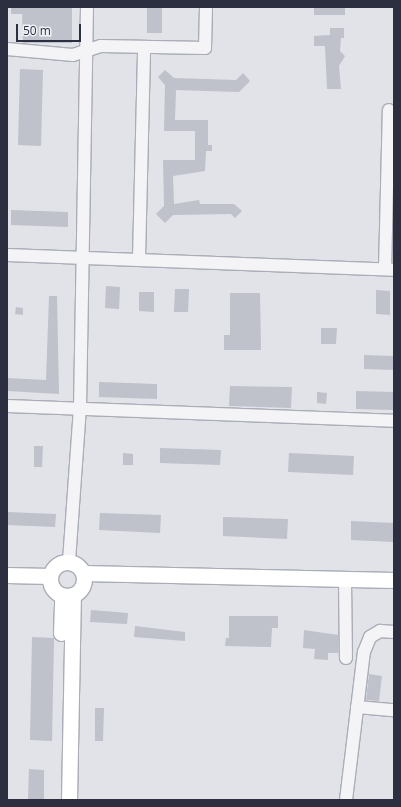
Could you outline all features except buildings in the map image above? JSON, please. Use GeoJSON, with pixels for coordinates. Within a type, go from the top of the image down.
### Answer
{"type":"FeatureCollection","features":[{"type":"Feature","properties":{"kind":"main road"},"geometry":{"type":"LineString","coordinates":[[69,561],[79,566],[83,573],[82,588],[68,595],[53,590],[50,576],[58,564],[69,561]]}},
{"type":"Feature","properties":{"kind":"main road"},"geometry":{"type":"LineString","coordinates":[[83,573],[392,579]]}},
{"type":"Feature","properties":{"kind":"main road"},"geometry":{"type":"LineString","coordinates":[[7,575],[50,576]]}},
{"type":"Feature","properties":{"kind":"main road"},"geometry":{"type":"LineString","coordinates":[[60,800],[68,595]]}},
{"type":"Feature","properties":{"kind":"main road"},"geometry":{"type":"LineString","coordinates":[[68,595],[70,800]]}},
{"type":"Feature","properties":{"kind":"street"},"geometry":{"type":"LineString","coordinates":[[69,561],[80,408],[84,258],[87,7]]}},
{"type":"Feature","properties":{"kind":"street"},"geometry":{"type":"LineString","coordinates":[[7,49],[73,55],[102,46],[144,49],[205,48],[206,7]]}},
{"type":"Feature","properties":{"kind":"street"},"geometry":{"type":"LineString","coordinates":[[139,258],[144,49]]}},
{"type":"Feature","properties":{"kind":"street"},"geometry":{"type":"LineString","coordinates":[[7,255],[84,258],[139,258],[390,269],[389,110]]}},
{"type":"Feature","properties":{"kind":"street"},"geometry":{"type":"LineString","coordinates":[[7,406],[394,421]]}},
{"type":"Feature","properties":{"kind":"street"},"geometry":{"type":"LineString","coordinates":[[345,579],[346,658]]}},
{"type":"Feature","properties":{"kind":"street"},"geometry":{"type":"LineString","coordinates":[[346,800],[364,652],[370,637],[380,631],[394,632]]}},
{"type":"Feature","properties":{"kind":"street"},"geometry":{"type":"LineString","coordinates":[[358,707],[394,710]]}}]}
